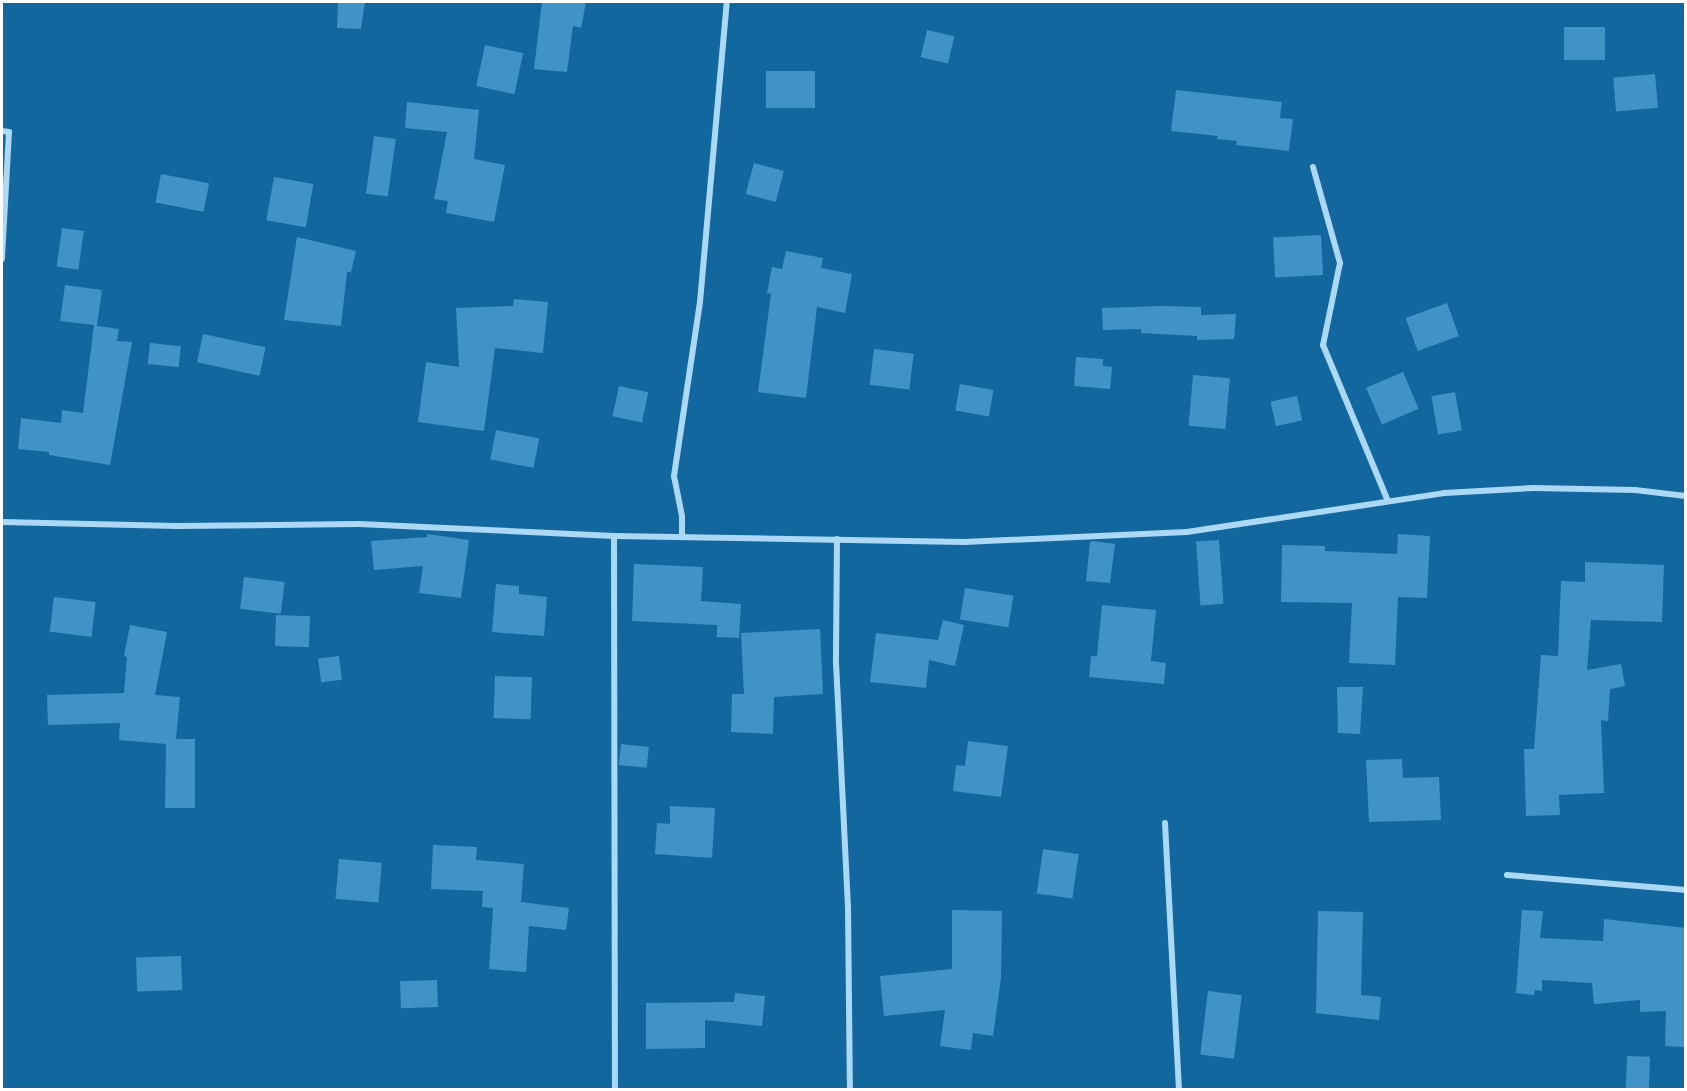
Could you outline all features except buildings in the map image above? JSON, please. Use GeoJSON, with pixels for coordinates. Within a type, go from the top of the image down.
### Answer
{"type":"FeatureCollection","features":[{"type":"Feature","properties":{"kind":"street"},"geometry":{"type":"LineString","coordinates":[[682,536],[682,516],[674,476],[700,302],[727,2]]}},
{"type":"Feature","properties":{"kind":"street"},"geometry":{"type":"LineString","coordinates":[[2,131],[9,132],[2,259]]}},
{"type":"Feature","properties":{"kind":"street"},"geometry":{"type":"LineString","coordinates":[[1313,167],[1340,263],[1323,345],[1388,501]]}},
{"type":"Feature","properties":{"kind":"street"},"geometry":{"type":"LineString","coordinates":[[2,522],[177,526],[359,524],[614,536],[964,542],[1187,532],[1444,493],[1533,488],[1635,490],[1686,496]]}},
{"type":"Feature","properties":{"kind":"street"},"geometry":{"type":"LineString","coordinates":[[614,536],[615,1089]]}},
{"type":"Feature","properties":{"kind":"street"},"geometry":{"type":"LineString","coordinates":[[837,539],[836,662],[848,908],[850,1089]]}},
{"type":"Feature","properties":{"kind":"street"},"geometry":{"type":"LineString","coordinates":[[1165,823],[1179,1089]]}},
{"type":"Feature","properties":{"kind":"street"},"geometry":{"type":"LineString","coordinates":[[1507,875],[1686,891]]}}]}
